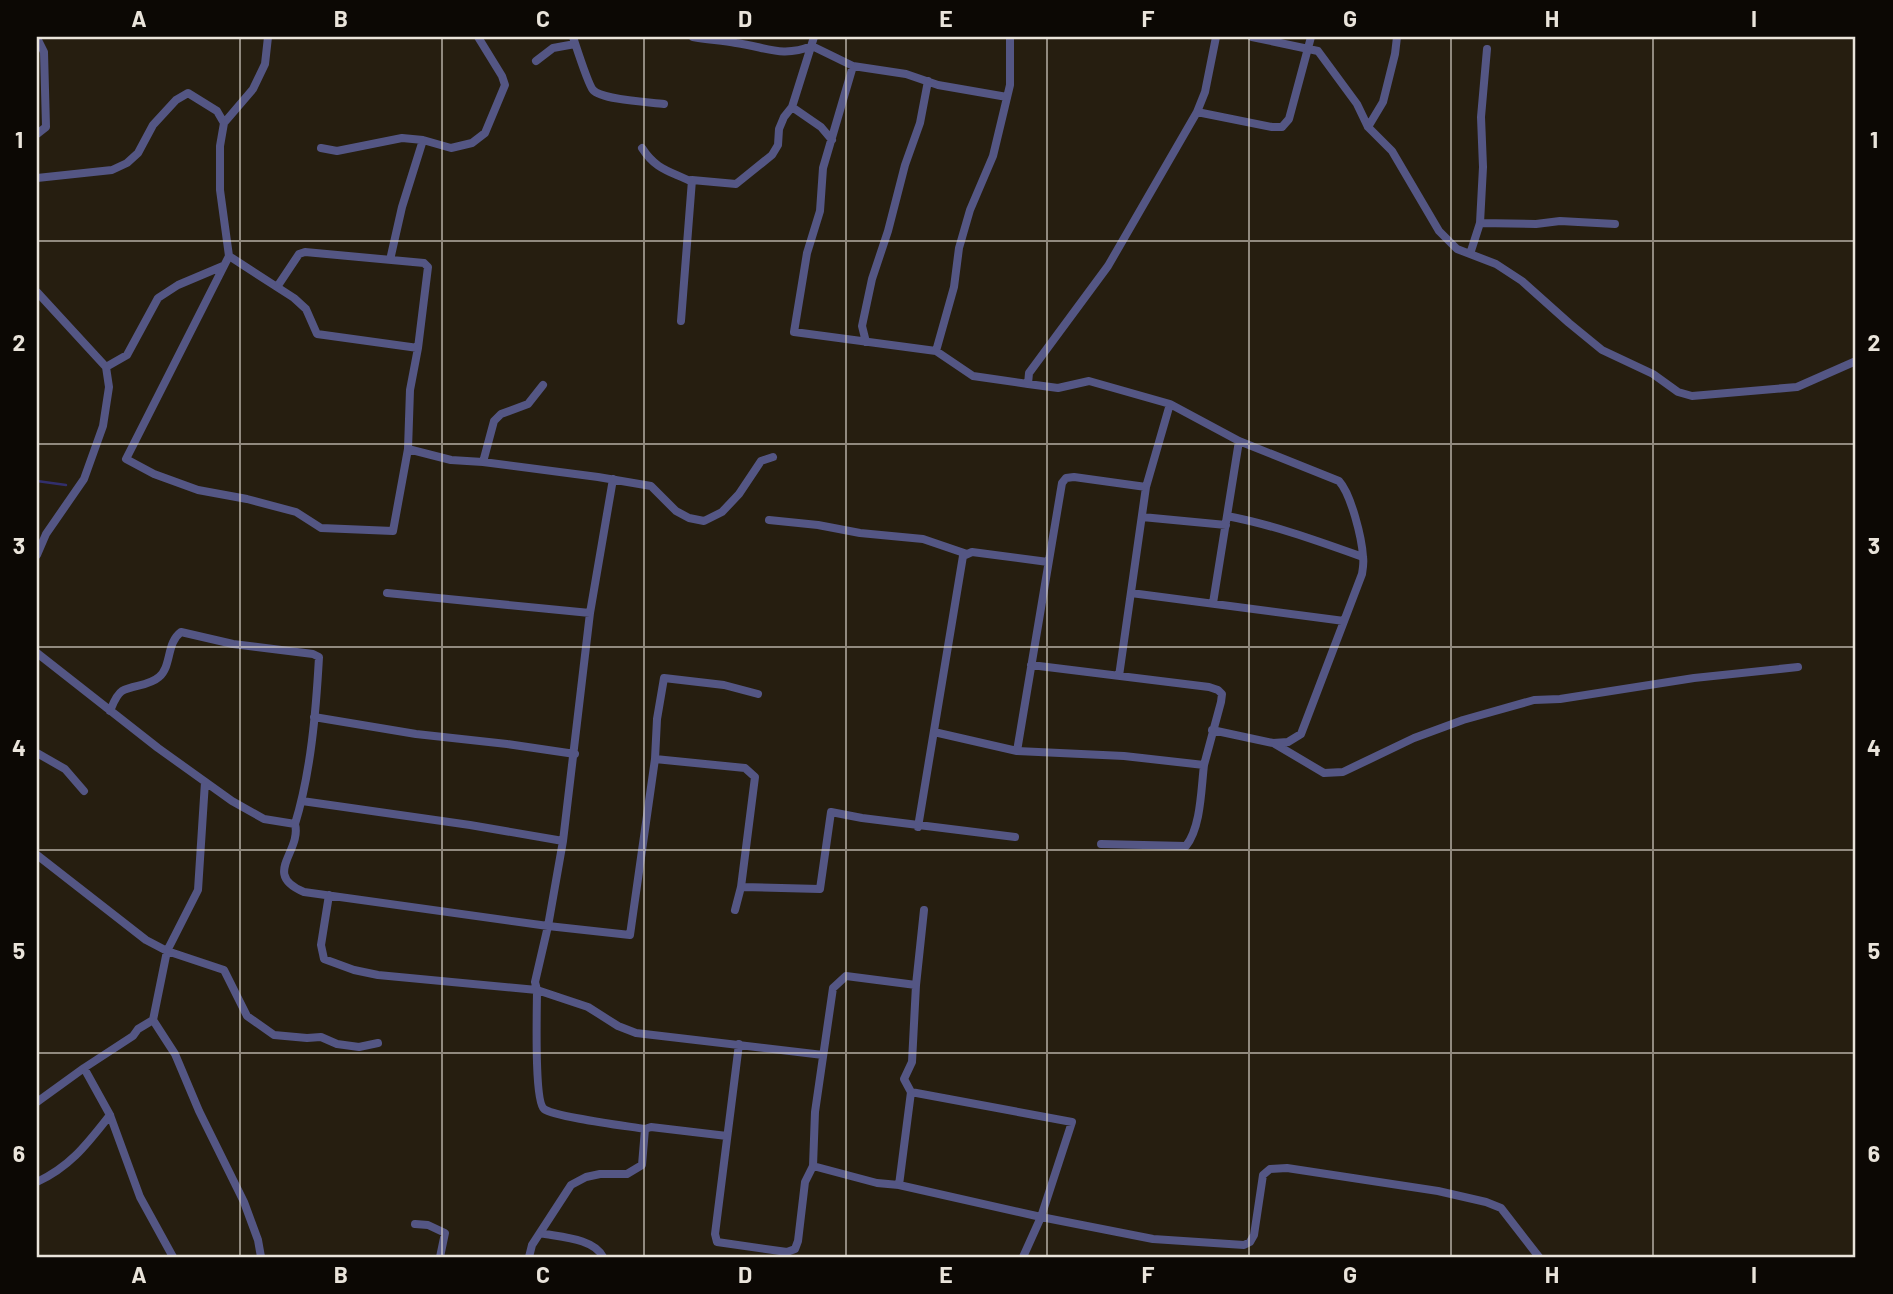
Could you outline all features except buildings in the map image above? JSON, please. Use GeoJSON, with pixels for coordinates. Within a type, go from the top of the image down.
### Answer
{"type":"FeatureCollection","features":[{"type":"Feature","properties":{"kind":"street"},"geometry":{"type":"LineString","coordinates":[[268,37],[265,64],[253,89],[224,123],[220,146],[220,190],[229,256],[126,459],[154,474],[198,490],[296,512],[321,528],[393,531],[408,449],[410,390],[428,267],[424,264],[305,252],[299,254],[277,287]]}},
{"type":"Feature","properties":{"kind":"street"},"geometry":{"type":"LineString","coordinates":[[321,148],[337,151],[402,138],[451,149],[472,143],[485,133],[505,85],[478,37]]}},
{"type":"Feature","properties":{"kind":"street"},"geometry":{"type":"LineString","coordinates":[[692,37],[788,53],[813,41]]}},
{"type":"Feature","properties":{"kind":"street"},"geometry":{"type":"LineString","coordinates":[[936,351],[954,287],[959,248],[970,210],[993,156],[1010,85],[1010,37]]}},
{"type":"Feature","properties":{"kind":"street"},"geometry":{"type":"LineString","coordinates":[[1028,384],[1029,373],[1108,266],[1197,112],[1205,92],[1216,37]]}},
{"type":"Feature","properties":{"kind":"street"},"geometry":{"type":"LineString","coordinates":[[1251,37],[1318,51],[1357,104],[1368,127],[1392,151],[1439,231],[1457,249],[1496,264],[1522,281],[1602,350],[1653,374],[1678,392],[1692,396],[1797,387],[1856,361]]}},
{"type":"Feature","properties":{"kind":"street"},"geometry":{"type":"LineString","coordinates":[[1197,112],[1282,127],[1289,118],[1311,37]]}},
{"type":"Feature","properties":{"kind":"street"},"geometry":{"type":"LineString","coordinates":[[1368,127],[1383,102],[1397,37]]}},
{"type":"Feature","properties":{"kind":"street"},"geometry":{"type":"LineString","coordinates":[[37,38],[44,52],[46,127],[37,134]]}},
{"type":"Feature","properties":{"kind":"street"},"geometry":{"type":"LineString","coordinates":[[536,61],[553,48],[574,40],[594,92],[603,96],[664,104]]}},
{"type":"Feature","properties":{"kind":"street"},"geometry":{"type":"LineString","coordinates":[[813,41],[853,66],[906,74],[1007,97]]}},
{"type":"Feature","properties":{"kind":"street"},"geometry":{"type":"LineString","coordinates":[[642,148],[650,161],[658,167],[692,182],[736,184],[772,155],[778,145],[779,129],[792,107],[813,41]]}},
{"type":"Feature","properties":{"kind":"street"},"geometry":{"type":"LineString","coordinates":[[1470,254],[1480,223],[1483,167],[1481,117],[1487,49]]}},
{"type":"Feature","properties":{"kind":"street"},"geometry":{"type":"LineString","coordinates":[[853,66],[823,168],[820,211],[807,253],[794,332],[936,351],[973,376],[1058,388],[1089,381],[1170,404],[1239,441],[1339,481],[1345,487],[1353,508],[1363,557],[1362,574],[1301,734],[1289,742],[1273,743],[1212,730]]}},
{"type":"Feature","properties":{"kind":"street"},"geometry":{"type":"LineString","coordinates":[[866,342],[862,326],[872,279],[920,123],[928,81]]}},
{"type":"Feature","properties":{"kind":"street"},"geometry":{"type":"LineString","coordinates":[[37,178],[112,170],[127,163],[138,153],[153,125],[176,100],[188,93],[217,111],[224,123]]}},
{"type":"Feature","properties":{"kind":"street"},"geometry":{"type":"LineString","coordinates":[[792,107],[821,127],[832,140]]}},
{"type":"Feature","properties":{"kind":"street"},"geometry":{"type":"LineString","coordinates":[[390,260],[402,207],[423,141]]}},
{"type":"Feature","properties":{"kind":"street"},"geometry":{"type":"LineString","coordinates":[[681,321],[692,182]]}},
{"type":"Feature","properties":{"kind":"street"},"geometry":{"type":"LineString","coordinates":[[1480,223],[1536,225],[1560,221],[1615,224]]}},
{"type":"Feature","properties":{"kind":"street"},"geometry":{"type":"LineString","coordinates":[[229,256],[294,298],[306,309],[317,334],[418,348]]}},
{"type":"Feature","properties":{"kind":"street"},"geometry":{"type":"LineString","coordinates":[[106,367],[127,355],[158,298],[178,285],[224,265]]}},
{"type":"Feature","properties":{"kind":"street"},"geometry":{"type":"LineString","coordinates":[[37,292],[106,367],[109,387],[103,426],[84,479],[46,534],[37,555]]}},
{"type":"Feature","properties":{"kind":"street"},"geometry":{"type":"LineString","coordinates":[[483,462],[494,421],[501,414],[528,404],[543,384]]}},
{"type":"Feature","properties":{"kind":"street"},"geometry":{"type":"LineString","coordinates":[[1119,676],[1146,487],[1170,404]]}},
{"type":"Feature","properties":{"kind":"street"},"geometry":{"type":"LineString","coordinates":[[1213,603],[1239,441]]}},
{"type":"Feature","properties":{"kind":"street"},"geometry":{"type":"LineString","coordinates":[[408,449],[451,460],[483,462],[650,486],[676,511],[689,518],[704,521],[722,512],[739,494],[761,461],[773,457]]}},
{"type":"Feature","properties":{"kind":"street"},"geometry":{"type":"LineString","coordinates":[[1017,751],[1062,483],[1066,478],[1146,487]]}},
{"type":"Feature","properties":{"kind":"street"},"geometry":{"type":"LineString","coordinates":[[612,479],[590,613],[563,841],[535,982],[537,1085],[540,1104],[544,1109],[561,1114],[645,1129],[651,1127],[727,1136]]}},
{"type":"Feature","properties":{"kind":"street"},"geometry":{"type":"LineString","coordinates":[[1142,517],[1262,523],[1363,557]]}},
{"type":"Feature","properties":{"kind":"street"},"geometry":{"type":"LineString","coordinates":[[769,520],[860,533],[923,538],[967,554]]}},
{"type":"Feature","properties":{"kind":"street"},"geometry":{"type":"LineString","coordinates":[[918,826],[962,559],[972,552],[1048,562]]}},
{"type":"Feature","properties":{"kind":"street"},"geometry":{"type":"LineString","coordinates":[[387,593],[590,613]]}},
{"type":"Feature","properties":{"kind":"street"},"geometry":{"type":"LineString","coordinates":[[1131,593],[1344,621]]}},
{"type":"Feature","properties":{"kind":"street"},"geometry":{"type":"LineString","coordinates":[[110,710],[122,691],[159,677],[165,669],[174,637],[181,632],[233,644],[313,654],[319,657],[314,717],[302,801],[295,824],[296,837],[284,871],[286,880],[293,887],[304,892],[630,935],[664,678],[724,685],[758,694]]}},
{"type":"Feature","properties":{"kind":"street"},"geometry":{"type":"LineString","coordinates":[[37,653],[232,801],[264,819],[295,824]]}},
{"type":"Feature","properties":{"kind":"street"},"geometry":{"type":"LineString","coordinates":[[1031,665],[1209,687],[1222,694],[1204,765],[1197,821],[1193,837],[1186,846],[1101,844]]}},
{"type":"Feature","properties":{"kind":"street"},"geometry":{"type":"LineString","coordinates":[[1273,743],[1324,773],[1343,772],[1414,738],[1463,720],[1534,700],[1560,699],[1694,678],[1798,667]]}},
{"type":"Feature","properties":{"kind":"street"},"geometry":{"type":"LineString","coordinates":[[314,717],[416,734],[575,754]]}},
{"type":"Feature","properties":{"kind":"street"},"geometry":{"type":"LineString","coordinates":[[934,732],[1017,751],[1124,755],[1204,765]]}},
{"type":"Feature","properties":{"kind":"street"},"geometry":{"type":"LineString","coordinates":[[37,752],[65,769],[84,791]]}},
{"type":"Feature","properties":{"kind":"street"},"geometry":{"type":"LineString","coordinates":[[655,759],[745,768],[755,776],[736,910]]}},
{"type":"Feature","properties":{"kind":"street"},"geometry":{"type":"LineString","coordinates":[[205,782],[198,890],[167,951],[153,1020],[175,1054],[199,1111],[244,1202],[258,1240],[261,1257]]}},
{"type":"Feature","properties":{"kind":"street"},"geometry":{"type":"LineString","coordinates":[[302,801],[563,841]]}},
{"type":"Feature","properties":{"kind":"street"},"geometry":{"type":"LineString","coordinates":[[741,887],[820,889],[831,812],[918,826],[1015,837]]}},
{"type":"Feature","properties":{"kind":"street"},"geometry":{"type":"LineString","coordinates":[[37,855],[146,940],[167,951],[224,970],[247,1016],[274,1035],[321,1037],[337,1044],[359,1047],[378,1043]]}},
{"type":"Feature","properties":{"kind":"street"},"geometry":{"type":"LineString","coordinates":[[329,895],[321,945],[324,959],[354,970],[378,975],[537,990],[588,1007],[618,1026],[636,1033],[823,1055]]}},
{"type":"Feature","properties":{"kind":"street"},"geometry":{"type":"LineString","coordinates":[[899,1185],[911,1092],[904,1079],[912,1062],[923,909]]}},
{"type":"Feature","properties":{"kind":"street"},"geometry":{"type":"LineString","coordinates":[[738,1044],[715,1234],[717,1242],[787,1252],[794,1250],[798,1241],[805,1182],[813,1166],[815,1112],[833,988],[846,976],[916,985]]}},
{"type":"Feature","properties":{"kind":"street"},"geometry":{"type":"LineString","coordinates":[[37,1102],[153,1020]]}},
{"type":"Feature","properties":{"kind":"street"},"geometry":{"type":"LineString","coordinates":[[84,1068],[110,1115],[140,1197],[173,1257]]}},
{"type":"Feature","properties":{"kind":"street"},"geometry":{"type":"LineString","coordinates":[[911,1092],[1073,1122],[1041,1217],[1023,1257]]}},
{"type":"Feature","properties":{"kind":"street"},"geometry":{"type":"LineString","coordinates":[[37,1182],[58,1171],[79,1154],[110,1115]]}},
{"type":"Feature","properties":{"kind":"street"},"geometry":{"type":"LineString","coordinates":[[529,1257],[532,1245],[571,1185],[586,1177],[600,1174],[627,1174],[642,1165],[645,1129]]}},
{"type":"Feature","properties":{"kind":"street"},"geometry":{"type":"LineString","coordinates":[[813,1166],[877,1183],[899,1185],[1041,1217],[1153,1238],[1244,1245],[1250,1242],[1254,1235],[1263,1175],[1270,1169],[1287,1168],[1438,1191],[1486,1202],[1502,1208],[1539,1257]]}},
{"type":"Feature","properties":{"kind":"street"},"geometry":{"type":"LineString","coordinates":[[415,1224],[445,1233],[440,1257]]}},
{"type":"Feature","properties":{"kind":"street"},"geometry":{"type":"LineString","coordinates":[[540,1233],[585,1243],[601,1252],[603,1257]]}},
{"type":"Feature","properties":{"kind":"waterway"},"geometry":{"type":"LineString","coordinates":[[37,481],[66,485]]}}]}
